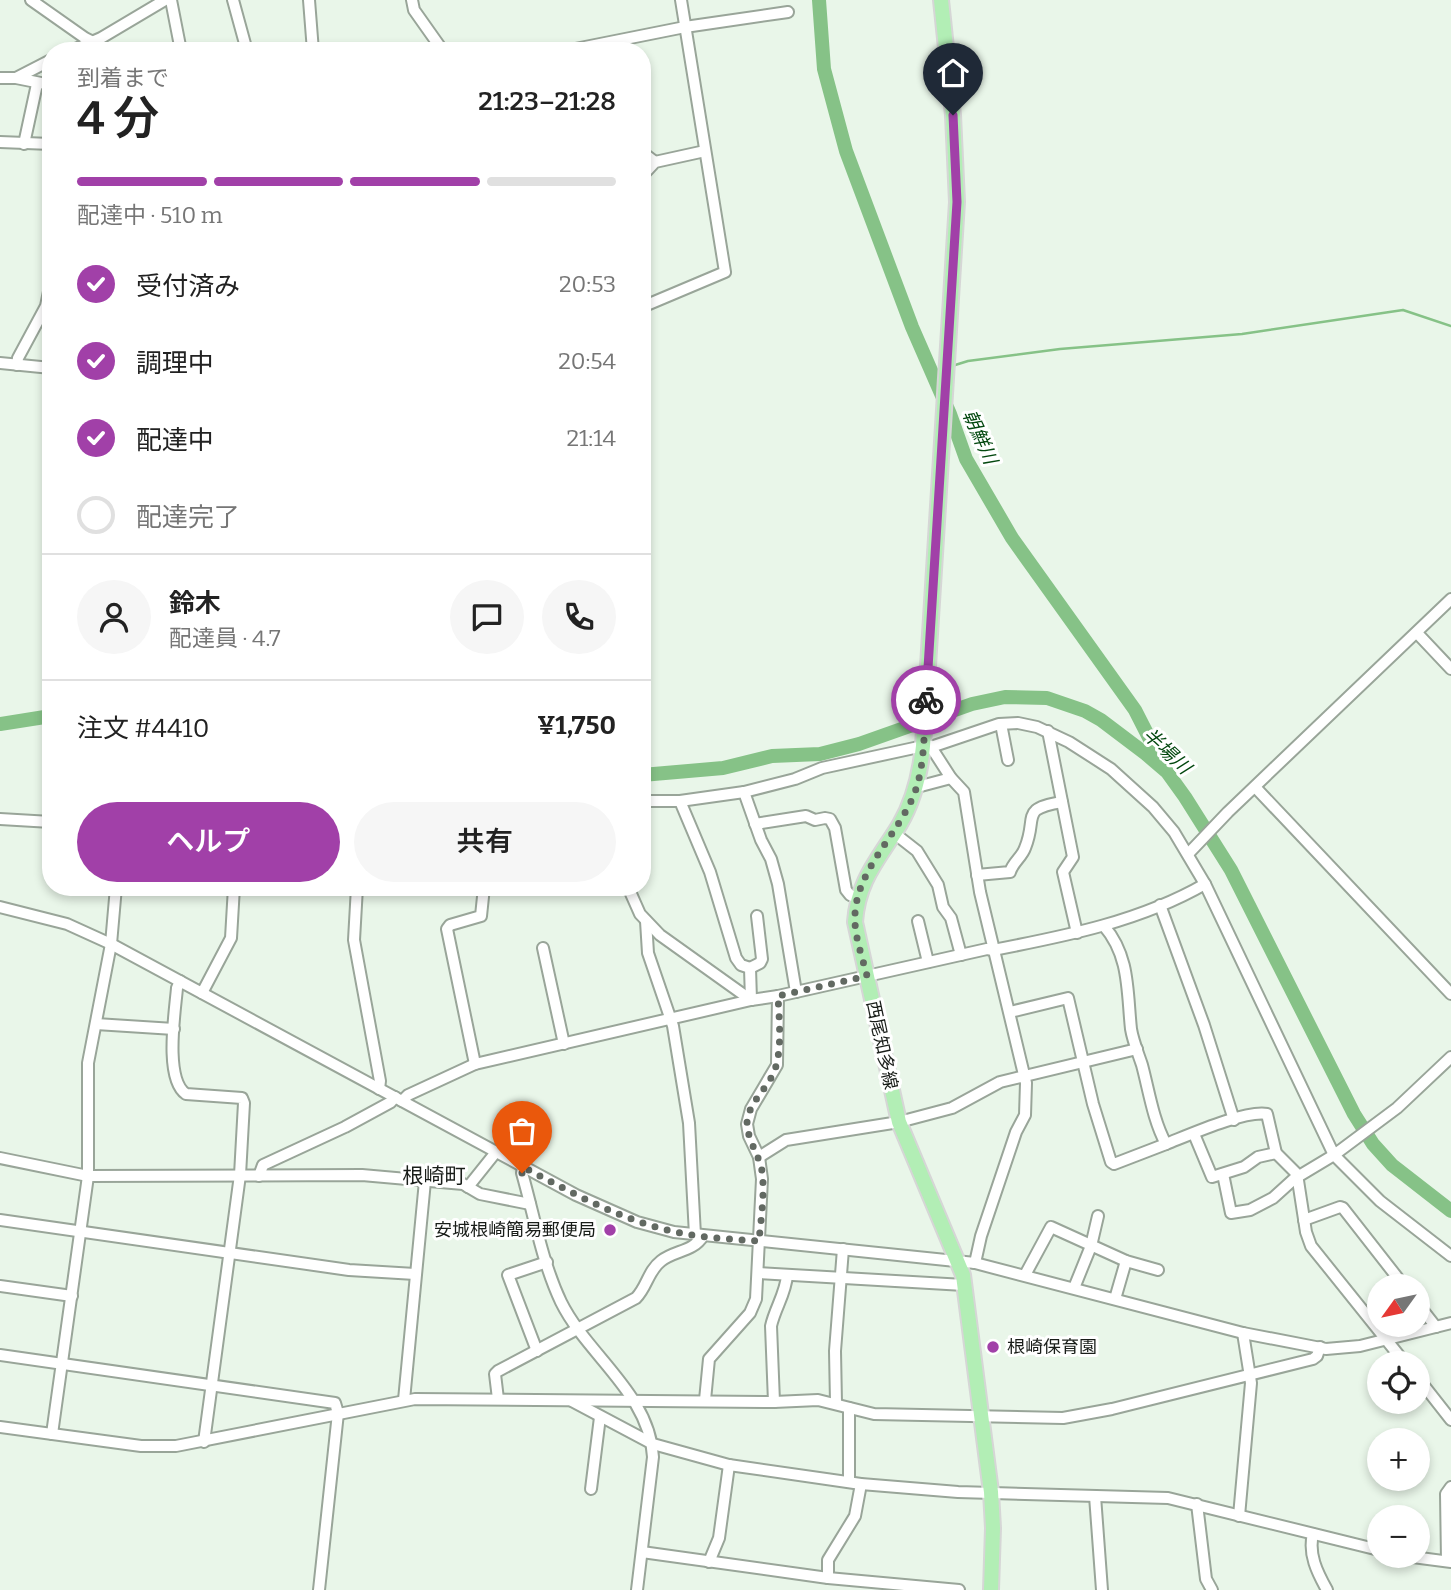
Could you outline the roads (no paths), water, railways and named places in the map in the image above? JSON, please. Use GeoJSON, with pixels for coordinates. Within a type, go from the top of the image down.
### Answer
{"type":"FeatureCollection","features":[{"type":"Feature","properties":{"kind":"main road","name":"西尾知多線"},"geometry":{"type":"LineString","coordinates":[[941,0],[957,183],[926,698],[926,743],[917,787],[894,833],[866,876],[858,898],[855,922],[899,1122],[963,1275],[991,1492],[991,1590]]}},
{"type":"Feature","properties":{"kind":"street"},"geometry":{"type":"LineString","coordinates":[[36,2],[92,41],[164,0]]}},
{"type":"Feature","properties":{"kind":"street"},"geometry":{"type":"LineString","coordinates":[[171,0],[179,42]]}},
{"type":"Feature","properties":{"kind":"street"},"geometry":{"type":"LineString","coordinates":[[233,0],[245,42]]}},
{"type":"Feature","properties":{"kind":"street"},"geometry":{"type":"LineString","coordinates":[[309,0],[312,42]]}},
{"type":"Feature","properties":{"kind":"street"},"geometry":{"type":"LineString","coordinates":[[412,0],[414,10],[437,42]]}},
{"type":"Feature","properties":{"kind":"street"},"geometry":{"type":"LineString","coordinates":[[651,303],[725,272],[681,0]]}},
{"type":"Feature","properties":{"kind":"street"},"geometry":{"type":"LineString","coordinates":[[610,42],[685,27],[788,12]]}},
{"type":"Feature","properties":{"kind":"street"},"geometry":{"type":"LineString","coordinates":[[16,78],[42,65]]}},
{"type":"Feature","properties":{"kind":"street"},"geometry":{"type":"LineString","coordinates":[[0,78],[16,78],[42,84]]}},
{"type":"Feature","properties":{"kind":"street"},"geometry":{"type":"LineString","coordinates":[[24,144],[37,84]]}},
{"type":"Feature","properties":{"kind":"street"},"geometry":{"type":"LineString","coordinates":[[0,142],[42,144]]}},
{"type":"Feature","properties":{"kind":"street"},"geometry":{"type":"LineString","coordinates":[[651,166],[654,162],[705,151]]}},
{"type":"Feature","properties":{"kind":"street"},"geometry":{"type":"LineString","coordinates":[[17,365],[42,314]]}},
{"type":"Feature","properties":{"kind":"street"},"geometry":{"type":"LineString","coordinates":[[0,363],[42,367]]}},
{"type":"Feature","properties":{"kind":"street"},"geometry":{"type":"LineString","coordinates":[[1189,852],[1451,599]]}},
{"type":"Feature","properties":{"kind":"street"},"geometry":{"type":"LineString","coordinates":[[1417,633],[1451,669]]}},
{"type":"Feature","properties":{"kind":"street"},"geometry":{"type":"LineString","coordinates":[[1001,724],[1008,760]]}},
{"type":"Feature","properties":{"kind":"street"},"geometry":{"type":"LineString","coordinates":[[651,801],[680,801],[744,792],[795,779],[822,768],[1001,724],[1028,724],[1048,731],[1091,755],[1127,783],[1165,819],[1189,852],[1336,1154],[1380,1201],[1451,1256]]}},
{"type":"Feature","properties":{"kind":"street"},"geometry":{"type":"LineString","coordinates":[[1048,731],[1073,857],[1063,872],[1077,933]]}},
{"type":"Feature","properties":{"kind":"street"},"geometry":{"type":"LineString","coordinates":[[926,743],[964,792],[977,875],[993,950],[1025,1076],[1025,1115],[1016,1132],[975,1262]]}},
{"type":"Feature","properties":{"kind":"street"},"geometry":{"type":"LineString","coordinates":[[917,787],[951,778]]}},
{"type":"Feature","properties":{"kind":"street"},"geometry":{"type":"LineString","coordinates":[[1255,787],[1451,994]]}},
{"type":"Feature","properties":{"kind":"street"},"geometry":{"type":"LineString","coordinates":[[744,792],[771,859],[778,884],[796,992]]}},
{"type":"Feature","properties":{"kind":"street"},"geometry":{"type":"LineString","coordinates":[[680,801],[710,872],[736,958],[741,965],[750,968],[762,959],[757,916]]}},
{"type":"Feature","properties":{"kind":"street"},"geometry":{"type":"LineString","coordinates":[[977,875],[1010,872],[1026,847],[1035,811],[1041,806],[1062,802]]}},
{"type":"Feature","properties":{"kind":"street"},"geometry":{"type":"LineString","coordinates":[[755,824],[806,816],[815,820],[830,819],[835,828],[846,891],[858,898]]}},
{"type":"Feature","properties":{"kind":"street"},"geometry":{"type":"LineString","coordinates":[[0,819],[42,821]]}},
{"type":"Feature","properties":{"kind":"street"},"geometry":{"type":"LineString","coordinates":[[894,833],[917,851],[938,885],[961,955]]}},
{"type":"Feature","properties":{"kind":"street"},"geometry":{"type":"LineString","coordinates":[[259,1176],[263,1165],[475,1064],[751,1000],[987,949],[1077,933],[1160,905],[1205,884]]}},
{"type":"Feature","properties":{"kind":"street"},"geometry":{"type":"LineString","coordinates":[[52,1434],[88,1176],[87,1069],[111,944],[115,896]]}},
{"type":"Feature","properties":{"kind":"street"},"geometry":{"type":"LineString","coordinates":[[202,993],[231,938],[233,896]]}},
{"type":"Feature","properties":{"kind":"street"},"geometry":{"type":"LineString","coordinates":[[356,896],[354,940],[380,1081],[379,1089]]}},
{"type":"Feature","properties":{"kind":"street"},"geometry":{"type":"LineString","coordinates":[[475,1064],[447,929],[450,925],[481,916],[483,896]]}},
{"type":"Feature","properties":{"kind":"street"},"geometry":{"type":"LineString","coordinates":[[633,896],[646,920],[660,935],[751,1000]]}},
{"type":"Feature","properties":{"kind":"street"},"geometry":{"type":"LineString","coordinates":[[1160,905],[1204,1025],[1234,1120]]}},
{"type":"Feature","properties":{"kind":"street"},"geometry":{"type":"LineString","coordinates":[[0,907],[67,924],[111,944],[576,1195],[624,1217],[652,1226],[699,1236],[975,1262],[1244,1334],[1320,1348],[1348,1348],[1451,1323]]}},
{"type":"Feature","properties":{"kind":"street"},"geometry":{"type":"LineString","coordinates":[[498,1399],[495,1374],[498,1371],[636,1298],[642,1292],[654,1267],[673,1254],[694,1247],[699,1236],[688,1147],[689,1124],[670,1020],[648,953],[646,920]]}},
{"type":"Feature","properties":{"kind":"street"},"geometry":{"type":"LineString","coordinates":[[918,921],[928,962]]}},
{"type":"Feature","properties":{"kind":"street"},"geometry":{"type":"LineString","coordinates":[[1104,926],[1124,960],[1130,995],[1131,1027],[1166,1144]]}},
{"type":"Feature","properties":{"kind":"street"},"geometry":{"type":"LineString","coordinates":[[543,948],[564,1044]]}},
{"type":"Feature","properties":{"kind":"street"},"geometry":{"type":"LineString","coordinates":[[750,968],[751,1000]]}},
{"type":"Feature","properties":{"kind":"street"},"geometry":{"type":"LineString","coordinates":[[180,981],[177,988],[172,1058],[180,1090],[186,1094],[244,1100],[240,1175],[204,1441]]}},
{"type":"Feature","properties":{"kind":"street"},"geometry":{"type":"LineString","coordinates":[[705,1400],[709,1359],[754,1307],[763,1191],[759,1157],[749,1136],[747,1124],[751,1109],[777,1065],[778,996]]}},
{"type":"Feature","properties":{"kind":"street"},"geometry":{"type":"LineString","coordinates":[[1010,1012],[1069,998],[1093,1104],[1111,1162],[1114,1164],[1234,1120],[1267,1114],[1276,1153],[1295,1171],[1298,1178],[1311,1246],[1379,1334],[1396,1351]]}},
{"type":"Feature","properties":{"kind":"street"},"geometry":{"type":"LineString","coordinates":[[96,1024],[174,1029]]}},
{"type":"Feature","properties":{"kind":"street"},"geometry":{"type":"LineString","coordinates":[[759,1157],[786,1140],[899,1122],[952,1108],[1000,1082],[1137,1049]]}},
{"type":"Feature","properties":{"kind":"street"},"geometry":{"type":"LineString","coordinates":[[1223,1174],[1231,1213],[1261,1206],[1397,1108],[1451,1057]]}},
{"type":"Feature","properties":{"kind":"street"},"geometry":{"type":"LineString","coordinates":[[1194,1134],[1212,1177],[1244,1167],[1258,1157],[1276,1153]]}},
{"type":"Feature","properties":{"kind":"street"},"geometry":{"type":"LineString","coordinates":[[468,1186],[496,1153]]}},
{"type":"Feature","properties":{"kind":"street"},"geometry":{"type":"LineString","coordinates":[[0,1158],[88,1176],[362,1175],[468,1186],[480,1194],[530,1204]]}},
{"type":"Feature","properties":{"kind":"street"},"geometry":{"type":"LineString","coordinates":[[523,1167],[530,1204],[562,1303],[634,1401],[653,1444],[638,1590]]}},
{"type":"Feature","properties":{"kind":"street"},"geometry":{"type":"LineString","coordinates":[[404,1400],[425,1181]]}},
{"type":"Feature","properties":{"kind":"street"},"geometry":{"type":"LineString","coordinates":[[1304,1220],[1343,1208],[1395,1274]]}},
{"type":"Feature","properties":{"kind":"street"},"geometry":{"type":"LineString","coordinates":[[1074,1288],[1091,1245],[1098,1216]]}},
{"type":"Feature","properties":{"kind":"street"},"geometry":{"type":"LineString","coordinates":[[0,1220],[349,1269],[415,1274]]}},
{"type":"Feature","properties":{"kind":"street"},"geometry":{"type":"LineString","coordinates":[[1025,1275],[1051,1227],[1126,1261],[1158,1270]]}},
{"type":"Feature","properties":{"kind":"street"},"geometry":{"type":"LineString","coordinates":[[836,1403],[835,1351],[843,1249]]}},
{"type":"Feature","properties":{"kind":"street"},"geometry":{"type":"LineString","coordinates":[[1115,1299],[1126,1261]]}},
{"type":"Feature","properties":{"kind":"street"},"geometry":{"type":"LineString","coordinates":[[537,1351],[508,1275],[547,1262]]}},
{"type":"Feature","properties":{"kind":"street"},"geometry":{"type":"LineString","coordinates":[[758,1273],[964,1285]]}},
{"type":"Feature","properties":{"kind":"street"},"geometry":{"type":"LineString","coordinates":[[774,1402],[771,1326],[786,1287],[787,1275]]}},
{"type":"Feature","properties":{"kind":"street"},"geometry":{"type":"LineString","coordinates":[[0,1286],[72,1296]]}},
{"type":"Feature","properties":{"kind":"street"},"geometry":{"type":"LineString","coordinates":[[1430,1319],[1436,1327]]}},
{"type":"Feature","properties":{"kind":"street"},"geometry":{"type":"LineString","coordinates":[[1239,1516],[1250,1374],[1244,1334]]}},
{"type":"Feature","properties":{"kind":"street"},"geometry":{"type":"LineString","coordinates":[[0,1427],[141,1446],[176,1446],[404,1400],[498,1399],[774,1402],[818,1400],[874,1413],[1042,1419],[1076,1417],[1312,1359],[1317,1356],[1320,1348]]}},
{"type":"Feature","properties":{"kind":"street"},"geometry":{"type":"LineString","coordinates":[[0,1355],[335,1403],[338,1413],[319,1590]]}},
{"type":"Feature","properties":{"kind":"street"},"geometry":{"type":"LineString","coordinates":[[1430,1393],[1451,1420]]}},
{"type":"Feature","properties":{"kind":"street"},"geometry":{"type":"LineString","coordinates":[[570,1400],[653,1444],[729,1465],[861,1484],[1168,1498],[1367,1547]]}},
{"type":"Feature","properties":{"kind":"street"},"geometry":{"type":"LineString","coordinates":[[849,1408],[849,1482]]}},
{"type":"Feature","properties":{"kind":"street"},"geometry":{"type":"LineString","coordinates":[[591,1489],[600,1417]]}},
{"type":"Feature","properties":{"kind":"street"},"geometry":{"type":"LineString","coordinates":[[709,1562],[719,1538],[729,1465]]}},
{"type":"Feature","properties":{"kind":"street"},"geometry":{"type":"LineString","coordinates":[[828,1578],[828,1560],[855,1516],[861,1484]]}},
{"type":"Feature","properties":{"kind":"street"},"geometry":{"type":"LineString","coordinates":[[1430,1559],[1449,1561],[1446,1494],[1451,1487]]}},
{"type":"Feature","properties":{"kind":"street"},"geometry":{"type":"LineString","coordinates":[[1095,1496],[1102,1590]]}},
{"type":"Feature","properties":{"kind":"street"},"geometry":{"type":"LineString","coordinates":[[1197,1504],[1206,1579],[1212,1590]]}},
{"type":"Feature","properties":{"kind":"street"},"geometry":{"type":"LineString","coordinates":[[1313,1534],[1312,1557],[1327,1590]]}},
{"type":"Feature","properties":{"kind":"street"},"geometry":{"type":"LineString","coordinates":[[642,1552],[828,1578],[958,1590]]}},
{"type":"Feature","properties":{"kind":"waterway","name":"朝鮮川"},"geometry":{"type":"LineString","coordinates":[[819,0],[824,69],[846,151],[912,327],[950,414],[966,459],[1012,538],[1135,710],[1163,765]]}},
{"type":"Feature","properties":{"kind":"waterway"},"geometry":{"type":"LineString","coordinates":[[952,366],[968,361],[1060,349],[1242,334],[1403,310],[1451,326]]}},
{"type":"Feature","properties":{"kind":"waterway"},"geometry":{"type":"LineString","coordinates":[[931,372],[942,369]]}},
{"type":"Feature","properties":{"kind":"waterway","name":"半場川"},"geometry":{"type":"LineString","coordinates":[[651,774],[723,768],[772,756],[820,754],[859,744],[972,704],[1005,697],[1047,698],[1085,711],[1101,720],[1167,772],[1231,870],[1354,1114],[1373,1144],[1392,1165],[1451,1211]]}},
{"type":"Feature","properties":{"kind":"waterway","name":"半場川"},"geometry":{"type":"LineString","coordinates":[[0,724],[42,717]]}},
{"type":"Feature","properties":{"kind":"place","name":"安城根崎簡易郵便局"},"geometry":{"type":"Point","coordinates":[610,1230]}},
{"type":"Feature","properties":{"kind":"place","name":"根崎保育園"},"geometry":{"type":"Point","coordinates":[993,1347]}},
{"type":"Feature","properties":{"kind":"district","name":"根崎町"},"geometry":{"type":"Point","coordinates":[434,1176]}}]}
